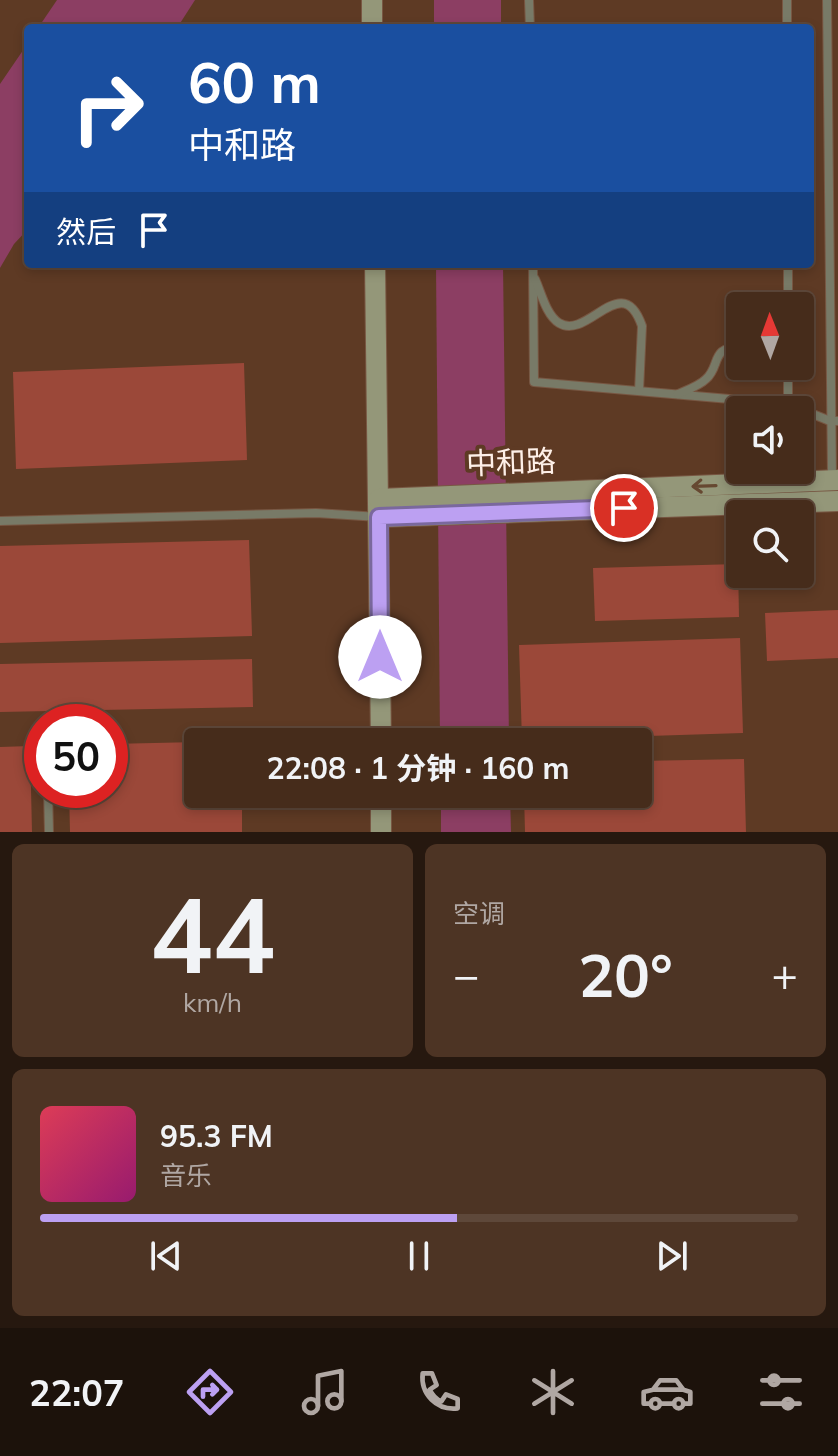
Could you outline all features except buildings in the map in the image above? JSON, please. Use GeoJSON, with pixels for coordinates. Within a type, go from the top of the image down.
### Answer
{"type":"FeatureCollection","features":[{"type":"Feature","properties":{"kind":"main road"},"geometry":{"type":"LineString","coordinates":[[372,0],[372,24]]}},
{"type":"Feature","properties":{"kind":"main road"},"geometry":{"type":"LineString","coordinates":[[375,268],[381,728]]}},
{"type":"Feature","properties":{"kind":"main road","name":"中和路"},"geometry":{"type":"LineString","coordinates":[[379,508],[836,487]]}},
{"type":"Feature","properties":{"kind":"main road"},"geometry":{"type":"LineString","coordinates":[[381,808],[381,832]]}},
{"type":"Feature","properties":{"kind":"lane"},"geometry":{"type":"LineString","coordinates":[[529,0],[530,24]]}},
{"type":"Feature","properties":{"kind":"lane"},"geometry":{"type":"LineString","coordinates":[[787,0],[787,24]]}},
{"type":"Feature","properties":{"kind":"lane"},"geometry":{"type":"LineString","coordinates":[[827,0],[836,487]]}},
{"type":"Feature","properties":{"kind":"lane"},"geometry":{"type":"LineString","coordinates":[[533,268],[534,382],[726,398]]}},
{"type":"Feature","properties":{"kind":"lane"},"geometry":{"type":"LineString","coordinates":[[788,268],[788,292]]}},
{"type":"Feature","properties":{"kind":"lane"},"geometry":{"type":"LineString","coordinates":[[533,274],[551,315],[569,327],[581,325],[608,305],[620,304],[631,308],[642,326],[639,391]]}},
{"type":"Feature","properties":{"kind":"lane"},"geometry":{"type":"LineString","coordinates":[[677,394],[704,382],[718,355],[726,349]]}},
{"type":"Feature","properties":{"kind":"lane"},"geometry":{"type":"LineString","coordinates":[[814,414],[834,421]]}},
{"type":"Feature","properties":{"kind":"lane"},"geometry":{"type":"LineString","coordinates":[[0,521],[316,513],[379,508]]}},
{"type":"Feature","properties":{"kind":"lane"},"geometry":{"type":"LineString","coordinates":[[48,808],[49,832]]}},
{"type":"Feature","properties":{"kind":"shaded area"},"geometry":{"type":"Polygon","coordinates":[[[57,0],[195,0],[180,24],[41,24],[57,0]]]}},
{"type":"Feature","properties":{"kind":"shaded area"},"geometry":{"type":"Polygon","coordinates":[[[434,0],[501,0],[501,24],[434,24],[434,0]]]}},
{"type":"Feature","properties":{"kind":"shaded area"},"geometry":{"type":"Polygon","coordinates":[[[24,49],[24,233],[0,268],[0,84],[24,49]]]}},
{"type":"Feature","properties":{"kind":"shaded area"},"geometry":{"type":"Polygon","coordinates":[[[436,268],[503,268],[509,728],[440,728],[436,268]]]}},
{"type":"Feature","properties":{"kind":"shaded area"},"geometry":{"type":"Polygon","coordinates":[[[441,808],[510,808],[511,832],[441,832],[441,808]]]}},
{"type":"Feature","properties":{"kind":"route"},"geometry":{"type":"LineString","coordinates":[[380,657],[379,517],[624,508]]}}]}
